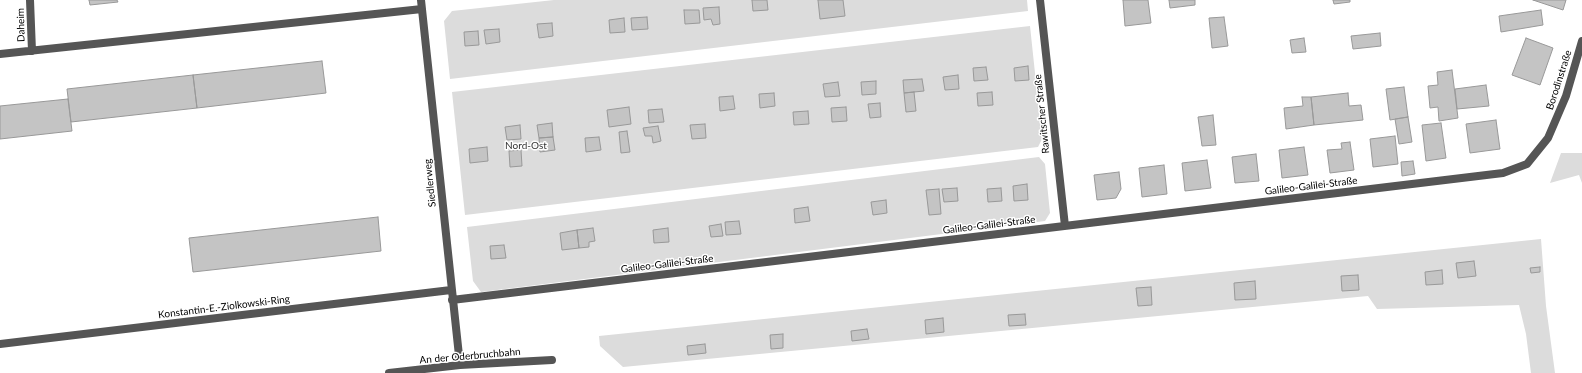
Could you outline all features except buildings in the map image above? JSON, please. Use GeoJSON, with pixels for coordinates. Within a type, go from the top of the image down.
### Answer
{"type":"FeatureCollection","features":[{"type":"Feature","properties":{"kind":"street","name":"Daheim"},"geometry":{"type":"LineString","coordinates":[[30,0],[32,50]]}},
{"type":"Feature","properties":{"kind":"street","name":"Siedlerweg"},"geometry":{"type":"LineString","coordinates":[[421,0],[460,364]]}},
{"type":"Feature","properties":{"kind":"street","name":"Rawitscher Straße"},"geometry":{"type":"LineString","coordinates":[[1040,0],[1065,226]]}},
{"type":"Feature","properties":{"kind":"street"},"geometry":{"type":"LineString","coordinates":[[0,54],[422,9]]}},
{"type":"Feature","properties":{"kind":"street","name":"Borodinstraße"},"geometry":{"type":"LineString","coordinates":[[1527,164],[1548,138],[1566,96],[1582,41]]}},
{"type":"Feature","properties":{"kind":"street","name":"Galileo-Galilei-Straße"},"geometry":{"type":"LineString","coordinates":[[452,300],[1503,173],[1527,164]]}},
{"type":"Feature","properties":{"kind":"street","name":"Konstantin-E.-Ziolkowski-Ring"},"geometry":{"type":"LineString","coordinates":[[0,344],[451,290]]}},
{"type":"Feature","properties":{"kind":"street","name":"An der Oderbruchbahn"},"geometry":{"type":"LineString","coordinates":[[389,373],[460,364],[552,360]]}},
{"type":"Feature","properties":{"kind":"green space"},"geometry":{"type":"Polygon","coordinates":[[[554,0],[1027,0],[1028,11],[450,79],[444,21],[452,11],[554,0]]]}},
{"type":"Feature","properties":{"kind":"green space","name":"Nord-Ost"},"geometry":{"type":"Polygon","coordinates":[[[1030,26],[1042,139],[1038,147],[465,215],[452,92],[1030,26]]]}},
{"type":"Feature","properties":{"kind":"green space"},"geometry":{"type":"Polygon","coordinates":[[[1561,153],[1582,153],[1582,183],[1579,175],[1550,183],[1561,153]]]}},
{"type":"Feature","properties":{"kind":"green space"},"geometry":{"type":"Polygon","coordinates":[[[1039,157],[1045,164],[1050,213],[1045,221],[481,292],[473,281],[467,227],[1039,157]]]}},
{"type":"Feature","properties":{"kind":"green space"},"geometry":{"type":"Polygon","coordinates":[[[1541,239],[1546,306],[1555,373],[1531,373],[1526,334],[1519,305],[1377,309],[1368,296],[623,367],[600,346],[599,336],[1541,239]]]}}]}
